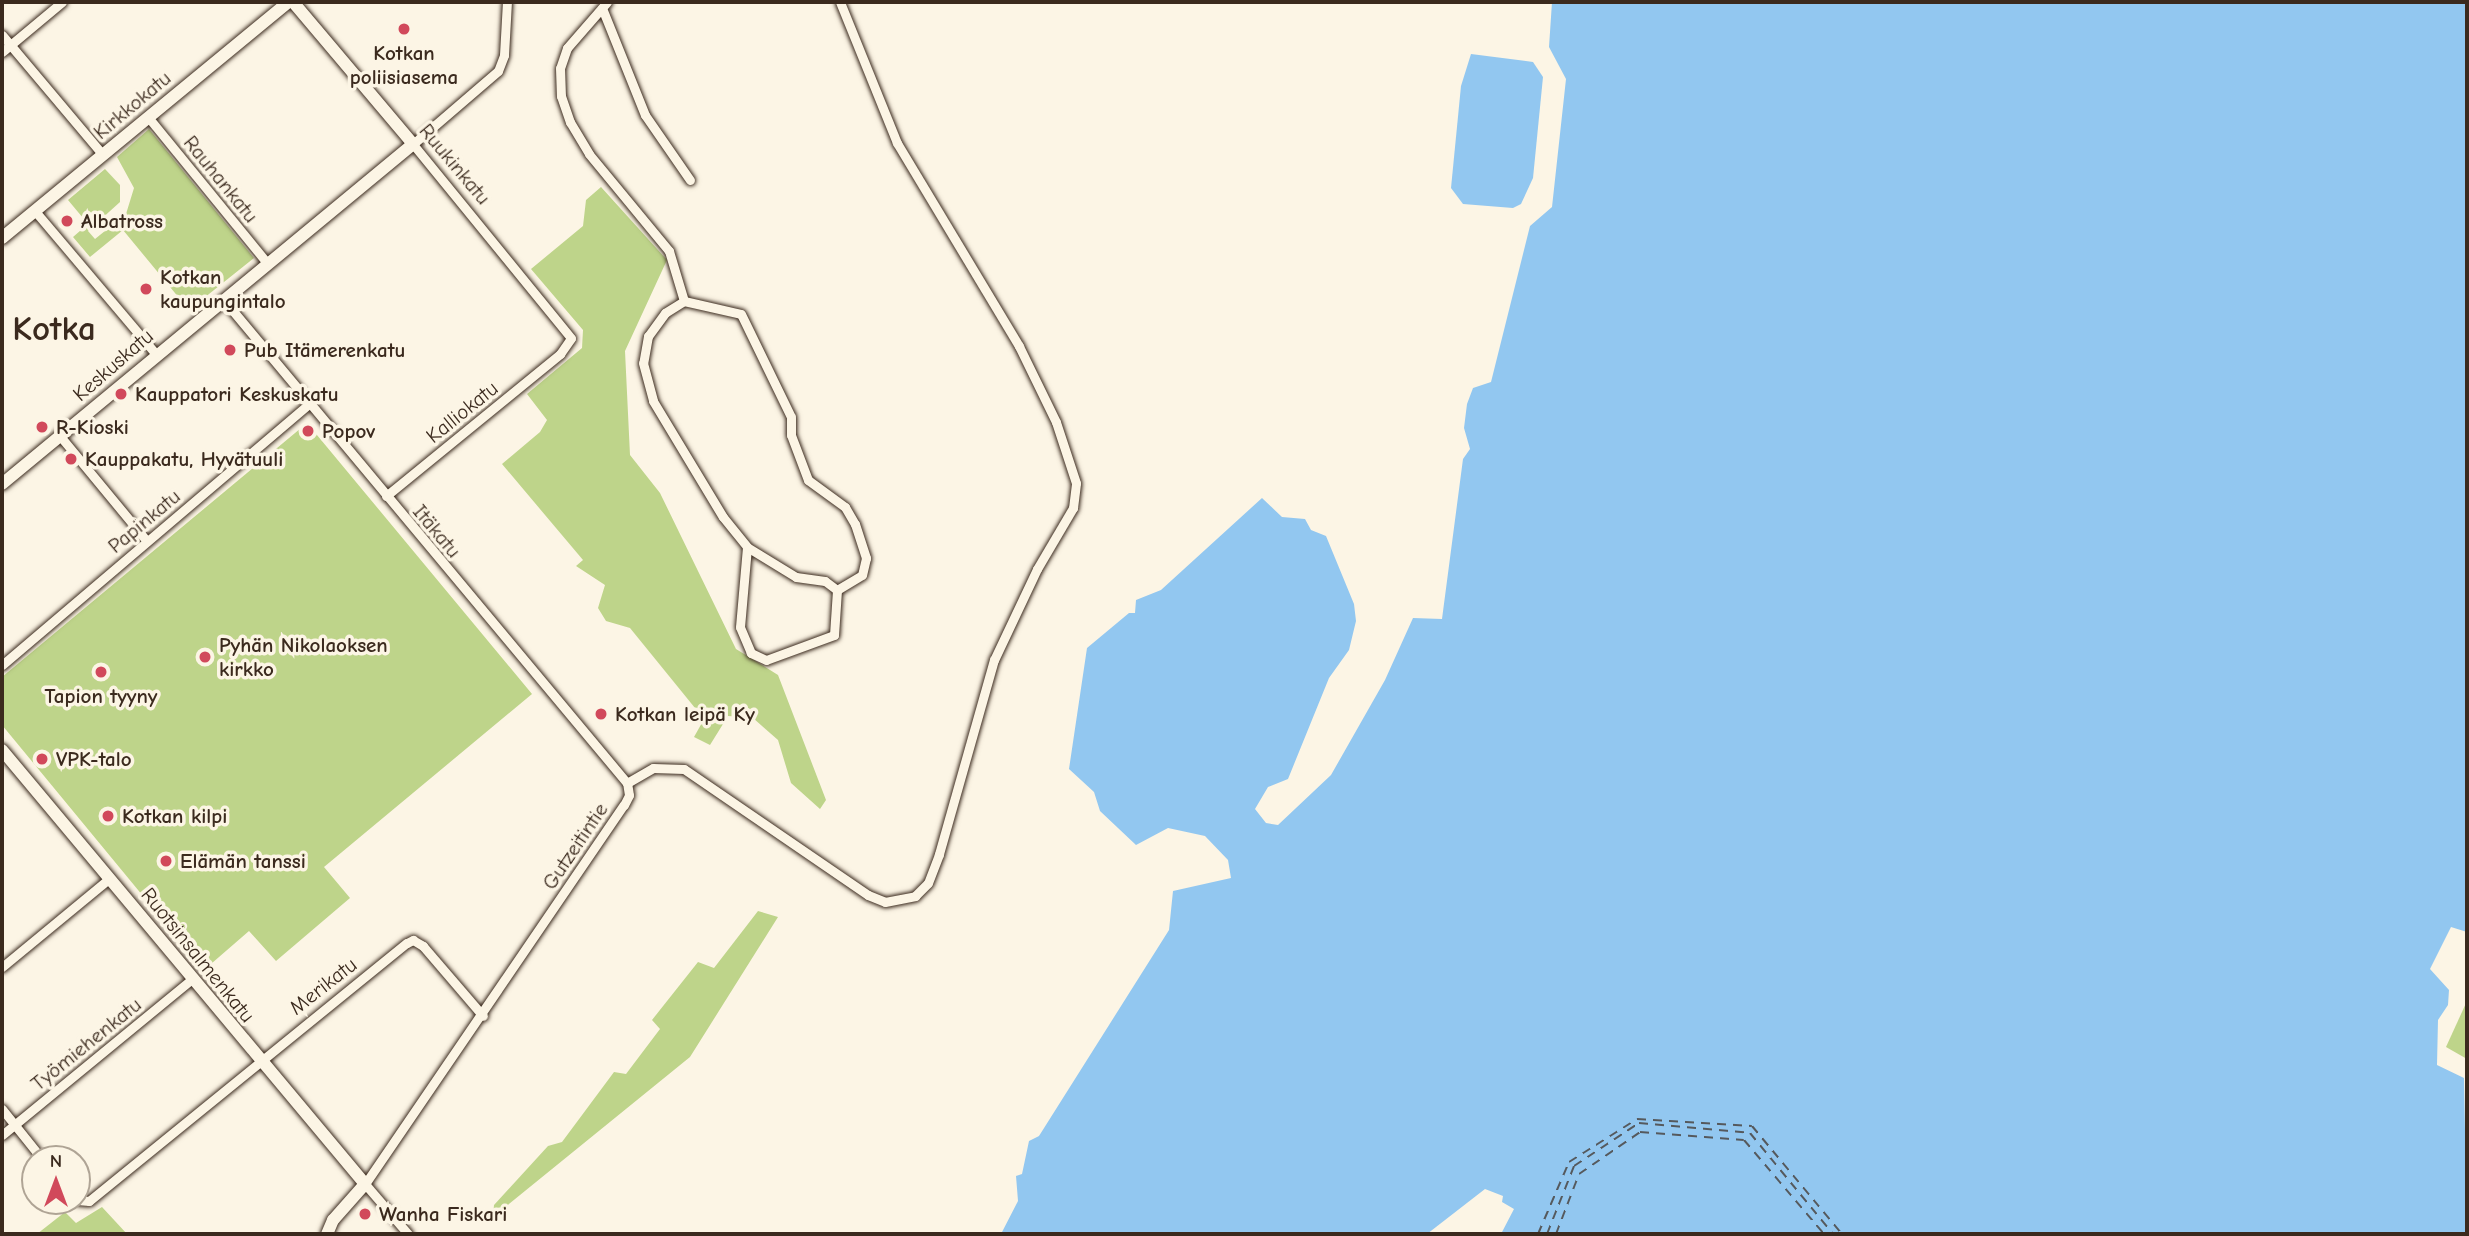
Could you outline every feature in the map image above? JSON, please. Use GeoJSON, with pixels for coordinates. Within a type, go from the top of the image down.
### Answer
{"type":"FeatureCollection","features":[{"type":"Feature","properties":{"kind":"main road","name":"Kirkkokatu"},"geometry":{"type":"LineString","coordinates":[[2,238],[290,2]]}},
{"type":"Feature","properties":{"kind":"main road","name":"Ruukinkatu"},"geometry":{"type":"LineString","coordinates":[[290,2],[413,144]]}},
{"type":"Feature","properties":{"kind":"main road","name":"Keskuskatu"},"geometry":{"type":"LineString","coordinates":[[2,484],[155,353],[413,144]]}},
{"type":"Feature","properties":{"kind":"main road","name":"Ruotsinsalmenkatu"},"geometry":{"type":"LineString","coordinates":[[2,750],[365,1184]]}},
{"type":"Feature","properties":{"kind":"main road"},"geometry":{"type":"LineString","coordinates":[[327,1234],[333,1220],[365,1184]]}},
{"type":"Feature","properties":{"kind":"street"},"geometry":{"type":"LineString","coordinates":[[6,48],[62,2]]}},
{"type":"Feature","properties":{"kind":"street"},"geometry":{"type":"LineString","coordinates":[[413,144],[498,71],[507,2]]}},
{"type":"Feature","properties":{"kind":"street","name":"Gutzeitintie"},"geometry":{"type":"LineString","coordinates":[[365,1184],[483,1016],[624,806],[629,795],[627,783],[663,765],[692,772],[868,895],[896,902],[915,896],[928,883],[994,660],[1037,569],[1073,508],[1076,483],[1056,422],[1019,346],[897,143],[840,2]]}},
{"type":"Feature","properties":{"kind":"street"},"geometry":{"type":"LineString","coordinates":[[684,301],[669,251],[589,154],[570,122],[561,96],[559,68],[567,48],[605,5],[645,115],[690,180]]}},
{"type":"Feature","properties":{"kind":"street"},"geometry":{"type":"LineString","coordinates":[[2,35],[6,48],[103,155]]}},
{"type":"Feature","properties":{"kind":"street","name":"Rauhankatu"},"geometry":{"type":"LineString","coordinates":[[148,117],[267,263]]}},
{"type":"Feature","properties":{"kind":"street","name":"Ruukinkatu"},"geometry":{"type":"LineString","coordinates":[[413,144],[568,330],[571,338],[560,354]]}},
{"type":"Feature","properties":{"kind":"street"},"geometry":{"type":"LineString","coordinates":[[35,211],[155,353]]}},
{"type":"Feature","properties":{"kind":"street","name":"Itäkatu"},"geometry":{"type":"LineString","coordinates":[[223,299],[627,783]]}},
{"type":"Feature","properties":{"kind":"street"},"geometry":{"type":"LineString","coordinates":[[684,301],[741,314],[791,416],[791,435],[808,480],[845,507],[855,524],[866,558],[862,575],[838,590],[825,581],[796,577],[747,547],[723,517],[653,401],[643,363],[648,336],[665,313],[684,301]]}},
{"type":"Feature","properties":{"kind":"street","name":"Kalliokatu"},"geometry":{"type":"LineString","coordinates":[[386,496],[560,354]]}},
{"type":"Feature","properties":{"kind":"street","name":"Papinkatu"},"geometry":{"type":"LineString","coordinates":[[2,665],[309,404]]}},
{"type":"Feature","properties":{"kind":"street"},"geometry":{"type":"LineString","coordinates":[[60,436],[147,541]]}},
{"type":"Feature","properties":{"kind":"street"},"geometry":{"type":"LineString","coordinates":[[747,547],[740,627],[751,653],[766,660],[834,635],[838,590]]}},
{"type":"Feature","properties":{"kind":"street"},"geometry":{"type":"LineString","coordinates":[[2,967],[110,878]]}},
{"type":"Feature","properties":{"kind":"street","name":"Merikatu"},"geometry":{"type":"LineString","coordinates":[[91,1200],[258,1059],[413,940],[483,1016]]}},
{"type":"Feature","properties":{"kind":"street","name":"Työmiehenkatu"},"geometry":{"type":"LineString","coordinates":[[2,1135],[192,979]]}},
{"type":"Feature","properties":{"kind":"street"},"geometry":{"type":"LineString","coordinates":[[2,1109],[31,1145]]}},
{"type":"Feature","properties":{"kind":"street"},"geometry":{"type":"LineString","coordinates":[[365,1184],[408,1234]]}},
{"type":"Feature","properties":{"kind":"green space"},"geometry":{"type":"Polygon","coordinates":[[[149,129],[254,258],[189,310],[123,230],[90,257],[73,237],[88,224],[68,200],[105,169],[120,185],[120,202],[88,231],[95,239],[126,214],[134,188],[117,157],[149,129]]]}},
{"type":"Feature","properties":{"kind":"green space"},"geometry":{"type":"Polygon","coordinates":[[[601,187],[667,260],[625,351],[630,455],[660,493],[736,649],[778,675],[826,800],[820,809],[791,783],[778,740],[753,718],[728,716],[710,745],[694,737],[703,721],[695,708],[630,628],[606,621],[598,608],[605,585],[576,566],[583,560],[502,464],[540,432],[547,420],[527,394],[582,348],[583,330],[531,269],[583,226],[586,200],[601,187]]]}},
{"type":"Feature","properties":{"kind":"green space"},"geometry":{"type":"Polygon","coordinates":[[[307,423],[532,694],[324,867],[350,898],[276,961],[249,931],[204,970],[2,725],[2,677],[307,423]]]}},
{"type":"Feature","properties":{"kind":"green space"},"geometry":{"type":"Polygon","coordinates":[[[758,911],[778,917],[690,1057],[493,1217],[494,1205],[548,1146],[562,1142],[614,1072],[626,1074],[660,1029],[652,1020],[698,962],[714,968],[758,911]]]}},
{"type":"Feature","properties":{"kind":"green space"},"geometry":{"type":"Polygon","coordinates":[[[2467,1001],[2467,1059],[2446,1047],[2467,1001]]]}},
{"type":"Feature","properties":{"kind":"green space"},"geometry":{"type":"Polygon","coordinates":[[[102,1207],[127,1234],[37,1234],[61,1215],[68,1215],[76,1223],[102,1207]]]}},
{"type":"Feature","properties":{"kind":"water"},"geometry":{"type":"Polygon","coordinates":[[[1552,2],[2467,2],[2467,932],[2451,927],[2430,969],[2449,990],[2448,1005],[2438,1020],[2437,1065],[2464,1078],[2467,1234],[1501,1234],[1514,1209],[1502,1202],[1503,1196],[1485,1189],[1427,1234],[1001,1234],[1018,1201],[1016,1176],[1022,1174],[1029,1141],[1039,1136],[1169,930],[1173,891],[1231,878],[1228,860],[1205,836],[1168,828],[1136,845],[1100,811],[1094,792],[1069,769],[1087,648],[1129,613],[1135,613],[1136,600],[1161,590],[1262,498],[1282,517],[1305,519],[1311,530],[1326,536],[1354,604],[1356,621],[1349,650],[1329,678],[1288,779],[1268,787],[1255,809],[1266,823],[1278,825],[1331,775],[1385,680],[1413,618],[1442,619],[1463,459],[1470,449],[1464,428],[1467,404],[1473,388],[1491,382],[1530,226],[1552,207],[1566,79],[1549,47],[1552,2]]]}},
{"type":"Feature","properties":{"kind":"water"},"geometry":{"type":"Polygon","coordinates":[[[1471,54],[1533,62],[1543,77],[1533,178],[1521,204],[1513,208],[1463,204],[1451,188],[1461,86],[1471,54]]]}},
{"type":"Feature","properties":{"kind":"ferry route"},"geometry":{"type":"LineString","coordinates":[[1538,1234],[1569,1162],[1637,1119],[1752,1126],[1842,1234]]}},
{"type":"Feature","properties":{"kind":"ferry route"},"geometry":{"type":"LineString","coordinates":[[1547,1234],[1574,1166],[1639,1123],[1750,1133],[1833,1234]]}},
{"type":"Feature","properties":{"kind":"ferry route"},"geometry":{"type":"LineString","coordinates":[[1556,1234],[1579,1174],[1640,1132],[1744,1140],[1824,1234]]}},
{"type":"Feature","properties":{"kind":"place","name":"Kotkan poliisiasema"},"geometry":{"type":"Point","coordinates":[404,29]}},
{"type":"Feature","properties":{"kind":"place","name":"Albatross"},"geometry":{"type":"Point","coordinates":[67,221]}},
{"type":"Feature","properties":{"kind":"place","name":"Kotkan kaupungintalo"},"geometry":{"type":"Point","coordinates":[146,289]}},
{"type":"Feature","properties":{"kind":"place","name":"Pub Itämerenkatu"},"geometry":{"type":"Point","coordinates":[230,350]}},
{"type":"Feature","properties":{"kind":"place","name":"Kauppatori Keskuskatu"},"geometry":{"type":"Point","coordinates":[121,394]}},
{"type":"Feature","properties":{"kind":"place","name":"R-Kioski"},"geometry":{"type":"Point","coordinates":[42,427]}},
{"type":"Feature","properties":{"kind":"place","name":"Popov"},"geometry":{"type":"Point","coordinates":[308,431]}},
{"type":"Feature","properties":{"kind":"place","name":"Kauppakatu, Hyvätuuli"},"geometry":{"type":"Point","coordinates":[71,459]}},
{"type":"Feature","properties":{"kind":"place","name":"Pyhän Nikolaoksen kirkko"},"geometry":{"type":"Point","coordinates":[205,657]}},
{"type":"Feature","properties":{"kind":"place","name":"Tapion tyyny"},"geometry":{"type":"Point","coordinates":[101,672]}},
{"type":"Feature","properties":{"kind":"place","name":"Kotkan leipä Ky"},"geometry":{"type":"Point","coordinates":[601,714]}},
{"type":"Feature","properties":{"kind":"place","name":"VPK-talo"},"geometry":{"type":"Point","coordinates":[42,759]}},
{"type":"Feature","properties":{"kind":"place","name":"Kotkan kilpi"},"geometry":{"type":"Point","coordinates":[108,816]}},
{"type":"Feature","properties":{"kind":"place","name":"Elämän tanssi"},"geometry":{"type":"Point","coordinates":[166,861]}},
{"type":"Feature","properties":{"kind":"place","name":"Wanha Fiskari"},"geometry":{"type":"Point","coordinates":[365,1214]}},
{"type":"Feature","properties":{"kind":"district","name":"Kotka"},"geometry":{"type":"Point","coordinates":[54,329]}}]}
